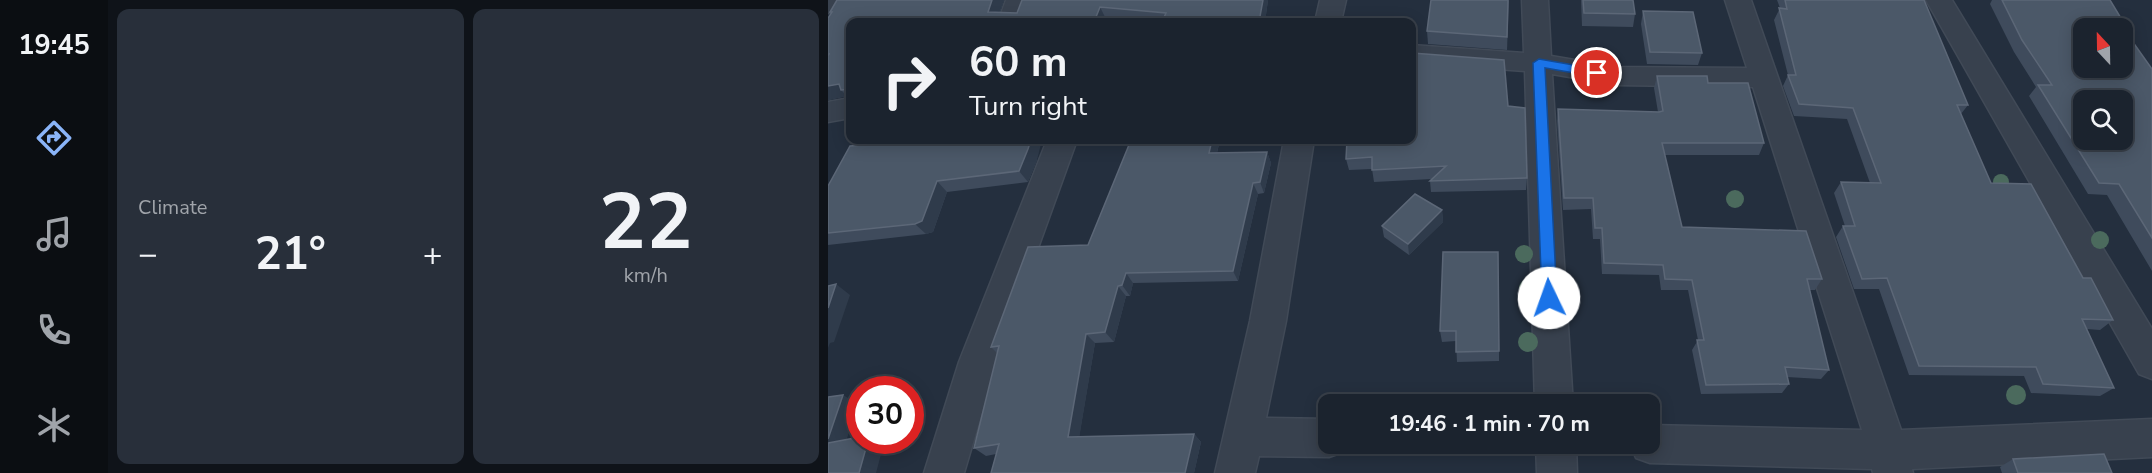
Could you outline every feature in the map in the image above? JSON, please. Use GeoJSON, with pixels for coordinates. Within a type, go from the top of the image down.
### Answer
{"type":"FeatureCollection","features":[{"type":"Feature","properties":{"kind":"street"},"geometry":{"type":"LineString","coordinates":[[828,5],[830,0]]}},
{"type":"Feature","properties":{"kind":"street"},"geometry":{"type":"LineString","coordinates":[[1012,18],[1019,0]]}},
{"type":"Feature","properties":{"kind":"street"},"geometry":{"type":"LineString","coordinates":[[1329,18],[1333,0]]}},
{"type":"Feature","properties":{"kind":"street"},"geometry":{"type":"LineString","coordinates":[[1535,0],[1554,394]]}},
{"type":"Feature","properties":{"kind":"street"},"geometry":{"type":"LineString","coordinates":[[1738,0],[1763,78],[1781,123],[1891,461]]}},
{"type":"Feature","properties":{"kind":"street"},"geometry":{"type":"LineString","coordinates":[[1939,0],[2152,362]]}},
{"type":"Feature","properties":{"kind":"street"},"geometry":{"type":"LineString","coordinates":[[1416,54],[1539,63],[1616,76],[1763,78]]}},
{"type":"Feature","properties":{"kind":"street"},"geometry":{"type":"LineString","coordinates":[[828,112],[846,109]]}},
{"type":"Feature","properties":{"kind":"street"},"geometry":{"type":"LineString","coordinates":[[944,473],[978,362],[1060,144]]}},
{"type":"Feature","properties":{"kind":"street"},"geometry":{"type":"LineString","coordinates":[[1298,144],[1268,321],[1238,455],[1318,440]]}},
{"type":"Feature","properties":{"kind":"street"},"geometry":{"type":"LineString","coordinates":[[1660,445],[1891,461],[2152,438]]}},
{"type":"Feature","properties":{"kind":"street"},"geometry":{"type":"LineString","coordinates":[[1556,454],[1557,473]]}},
{"type":"Feature","properties":{"kind":"building"},"geometry":{"type":"Polygon","coordinates":[[[837,0],[992,0],[988,12],[1017,13],[1022,0],[1263,0],[1260,18],[1164,18],[1166,13],[1100,7],[1096,18],[846,18],[846,89],[841,90],[839,84],[828,86],[828,18],[832,12],[830,12],[837,0]]]}},
{"type":"Feature","properties":{"kind":"building"},"geometry":{"type":"Polygon","coordinates":[[[1431,0],[1508,0],[1507,37],[1427,31],[1431,0]]]}},
{"type":"Feature","properties":{"kind":"building"},"geometry":{"type":"Polygon","coordinates":[[[1583,0],[1633,0],[1635,14],[1584,13],[1583,0]]]}},
{"type":"Feature","properties":{"kind":"building"},"geometry":{"type":"Polygon","coordinates":[[[1785,0],[1924,0],[1968,105],[1957,105],[1991,183],[2031,184],[2083,278],[2091,278],[2113,320],[2082,319],[2114,388],[2043,384],[2036,367],[1919,366],[1887,278],[1862,279],[1843,226],[1855,226],[1841,182],[1881,183],[1853,108],[1799,104],[1788,75],[1796,75],[1779,8],[1787,9],[1785,0]]]}},
{"type":"Feature","properties":{"kind":"building"},"geometry":{"type":"Polygon","coordinates":[[[2002,0],[2110,0],[2121,18],[2073,18],[2073,78],[2133,78],[2133,42],[2152,69],[2152,238],[2119,184],[2099,183],[2078,150],[2133,150],[2133,90],[2073,90],[2073,141],[2038,85],[2052,85],[2022,40],[2002,0]]]}},
{"type":"Feature","properties":{"kind":"building"},"geometry":{"type":"Polygon","coordinates":[[[1643,11],[1693,12],[1702,53],[1650,52],[1643,11]]]}},
{"type":"Feature","properties":{"kind":"building"},"geometry":{"type":"Polygon","coordinates":[[[1416,53],[1504,60],[1508,106],[1525,108],[1527,178],[1430,181],[1446,166],[1372,170],[1372,157],[1346,159],[1347,144],[1416,144],[1416,53]]]}},
{"type":"Feature","properties":{"kind":"building"},"geometry":{"type":"Polygon","coordinates":[[[1657,76],[1707,76],[1708,83],[1748,83],[1764,143],[1662,143],[1682,227],[1806,231],[1822,279],[1807,279],[1829,370],[1785,367],[1789,384],[1706,385],[1697,340],[1704,340],[1692,280],[1665,279],[1663,265],[1604,263],[1602,228],[1595,228],[1593,198],[1564,198],[1558,109],[1663,111],[1657,76]]]}},
{"type":"Feature","properties":{"kind":"building"},"geometry":{"type":"Polygon","coordinates":[[[1030,144],[1019,171],[937,181],[922,221],[915,224],[828,233],[828,186],[850,146],[1030,144]]]}},
{"type":"Feature","properties":{"kind":"building"},"geometry":{"type":"Polygon","coordinates":[[[1129,144],[1211,144],[1209,153],[1267,152],[1260,182],[1253,183],[1233,271],[1126,273],[1122,285],[1118,286],[1105,332],[1086,334],[1068,437],[1194,434],[1185,473],[991,473],[999,444],[974,448],[999,346],[991,347],[1028,247],[1088,245],[1129,144]]]}},
{"type":"Feature","properties":{"kind":"building"},"geometry":{"type":"Polygon","coordinates":[[[1415,194],[1442,210],[1408,244],[1382,226],[1415,194]]]}},
{"type":"Feature","properties":{"kind":"building"},"geometry":{"type":"Polygon","coordinates":[[[1443,252],[1498,252],[1499,351],[1456,352],[1456,331],[1440,331],[1443,252]]]}},
{"type":"Feature","properties":{"kind":"building"},"geometry":{"type":"Polygon","coordinates":[[[836,284],[828,308],[828,286],[836,284]]]}},
{"type":"Feature","properties":{"kind":"building"},"geometry":{"type":"Polygon","coordinates":[[[843,395],[828,439],[828,397],[843,395]]]}},
{"type":"Feature","properties":{"kind":"building"},"geometry":{"type":"Polygon","coordinates":[[[846,440],[846,454],[864,454],[859,473],[828,473],[828,443],[846,440]]]}},
{"type":"Feature","properties":{"kind":"building"},"geometry":{"type":"Polygon","coordinates":[[[2104,454],[2112,473],[2018,473],[2013,459],[2104,454]]]}},
{"type":"Feature","properties":{"kind":"route"},"geometry":{"type":"LineString","coordinates":[[1549,298],[1539,63],[1597,73]]}}]}
